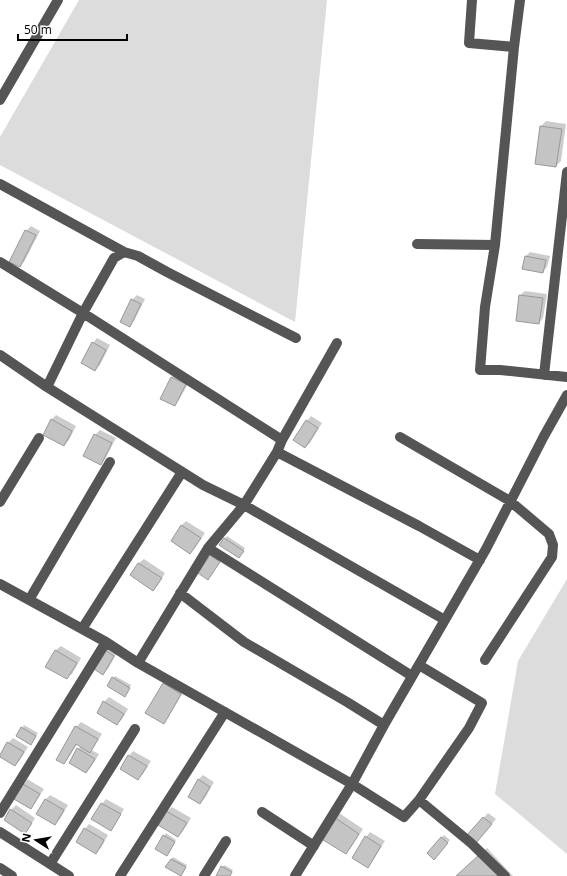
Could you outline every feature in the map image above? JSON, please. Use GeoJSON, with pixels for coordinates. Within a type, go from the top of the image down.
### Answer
{"type":"FeatureCollection","features":[{"type":"Feature","properties":{"kind":"street"},"geometry":{"type":"LineString","coordinates":[[0,100],[58,0]]}},
{"type":"Feature","properties":{"kind":"street"},"geometry":{"type":"LineString","coordinates":[[472,0],[469,43],[514,47]]}},
{"type":"Feature","properties":{"kind":"street"},"geometry":{"type":"LineString","coordinates":[[520,0],[495,245],[485,307],[480,370],[500,370],[567,377]]}},
{"type":"Feature","properties":{"kind":"street"},"geometry":{"type":"LineString","coordinates":[[544,375],[567,172]]}},
{"type":"Feature","properties":{"kind":"street"},"geometry":{"type":"LineString","coordinates":[[0,184],[124,252],[138,256],[296,338]]}},
{"type":"Feature","properties":{"kind":"street"},"geometry":{"type":"LineString","coordinates":[[417,244],[495,245]]}},
{"type":"Feature","properties":{"kind":"street"},"geometry":{"type":"LineString","coordinates":[[47,387],[83,312],[114,258],[124,252]]}},
{"type":"Feature","properties":{"kind":"street"},"geometry":{"type":"LineString","coordinates":[[0,262],[83,312],[282,440]]}},
{"type":"Feature","properties":{"kind":"street"},"geometry":{"type":"LineString","coordinates":[[138,663],[208,548],[244,505],[277,452],[282,440],[337,343]]}},
{"type":"Feature","properties":{"kind":"street"},"geometry":{"type":"LineString","coordinates":[[0,355],[47,387],[203,485],[244,505],[445,620]]}},
{"type":"Feature","properties":{"kind":"street"},"geometry":{"type":"LineString","coordinates":[[295,876],[352,784],[412,676],[480,560],[544,436],[567,395]]}},
{"type":"Feature","properties":{"kind":"street"},"geometry":{"type":"LineString","coordinates":[[400,437],[510,501],[549,534],[553,545],[552,557],[485,660]]}},
{"type":"Feature","properties":{"kind":"street"},"geometry":{"type":"LineString","coordinates":[[0,502],[39,438]]}},
{"type":"Feature","properties":{"kind":"street"},"geometry":{"type":"LineString","coordinates":[[277,452],[419,526],[480,560]]}},
{"type":"Feature","properties":{"kind":"street"},"geometry":{"type":"LineString","coordinates":[[29,600],[110,462]]}},
{"type":"Feature","properties":{"kind":"street"},"geometry":{"type":"LineString","coordinates":[[82,629],[182,472]]}},
{"type":"Feature","properties":{"kind":"street"},"geometry":{"type":"LineString","coordinates":[[208,548],[412,676]]}},
{"type":"Feature","properties":{"kind":"street"},"geometry":{"type":"LineString","coordinates":[[0,584],[106,642],[138,663],[352,784],[404,817],[419,800],[469,728],[482,703],[419,666]]}},
{"type":"Feature","properties":{"kind":"street"},"geometry":{"type":"LineString","coordinates":[[180,593],[244,642],[384,725]]}},
{"type":"Feature","properties":{"kind":"street"},"geometry":{"type":"LineString","coordinates":[[0,813],[106,642]]}},
{"type":"Feature","properties":{"kind":"street"},"geometry":{"type":"LineString","coordinates":[[120,876],[225,712]]}},
{"type":"Feature","properties":{"kind":"street"},"geometry":{"type":"LineString","coordinates":[[50,864],[135,729]]}},
{"type":"Feature","properties":{"kind":"street"},"geometry":{"type":"LineString","coordinates":[[419,800],[471,843],[505,876]]}},
{"type":"Feature","properties":{"kind":"street"},"geometry":{"type":"LineString","coordinates":[[262,812],[314,846]]}},
{"type":"Feature","properties":{"kind":"street"},"geometry":{"type":"LineString","coordinates":[[0,832],[69,876]]}},
{"type":"Feature","properties":{"kind":"street"},"geometry":{"type":"LineString","coordinates":[[204,876],[226,841]]}},
{"type":"Feature","properties":{"kind":"street"},"geometry":{"type":"LineString","coordinates":[[0,868],[12,876]]}},
{"type":"Feature","properties":{"kind":"shaded area"},"geometry":{"type":"Polygon","coordinates":[[[79,0],[327,0],[295,322],[0,165],[0,137],[79,0]]]}},
{"type":"Feature","properties":{"kind":"shaded area"},"geometry":{"type":"Polygon","coordinates":[[[567,579],[567,854],[495,794],[518,661],[567,579]]]}},
{"type":"Feature","properties":{"kind":"building"},"geometry":{"type":"Polygon","coordinates":[[[540,126],[562,129],[556,167],[535,164],[540,126]]]}},
{"type":"Feature","properties":{"kind":"building"},"geometry":{"type":"Polygon","coordinates":[[[25,230],[36,235],[20,267],[9,262],[25,230]]]}},
{"type":"Feature","properties":{"kind":"building"},"geometry":{"type":"Polygon","coordinates":[[[525,256],[546,260],[543,273],[522,269],[525,256]]]}},
{"type":"Feature","properties":{"kind":"building"},"geometry":{"type":"Polygon","coordinates":[[[519,295],[543,298],[539,324],[516,321],[519,295]]]}},
{"type":"Feature","properties":{"kind":"building"},"geometry":{"type":"Polygon","coordinates":[[[131,299],[141,304],[130,327],[120,322],[131,299]]]}},
{"type":"Feature","properties":{"kind":"building"},"geometry":{"type":"Polygon","coordinates":[[[92,342],[106,350],[95,371],[81,363],[92,342]]]}},
{"type":"Feature","properties":{"kind":"building"},"geometry":{"type":"Polygon","coordinates":[[[171,377],[186,384],[175,406],[160,399],[171,377]]]}},
{"type":"Feature","properties":{"kind":"building"},"geometry":{"type":"Polygon","coordinates":[[[51,419],[72,431],[64,446],[43,435],[51,419]]]}},
{"type":"Feature","properties":{"kind":"building"},"geometry":{"type":"Polygon","coordinates":[[[306,420],[318,428],[305,448],[293,440],[306,420]]]}},
{"type":"Feature","properties":{"kind":"building"},"geometry":{"type":"Polygon","coordinates":[[[94,434],[112,443],[101,465],[83,456],[94,434]]]}},
{"type":"Feature","properties":{"kind":"building"},"geometry":{"type":"Polygon","coordinates":[[[181,525],[201,538],[190,554],[171,541],[181,525]]]}},
{"type":"Feature","properties":{"kind":"building"},"geometry":{"type":"Polygon","coordinates":[[[224,538],[244,551],[239,558],[219,545],[224,538]]]}},
{"type":"Feature","properties":{"kind":"building"},"geometry":{"type":"Polygon","coordinates":[[[210,555],[220,562],[208,580],[198,573],[210,555]]]}},
{"type":"Feature","properties":{"kind":"building"},"geometry":{"type":"Polygon","coordinates":[[[138,563],[162,578],[153,591],[130,575],[138,563]]]}},
{"type":"Feature","properties":{"kind":"building"},"geometry":{"type":"Polygon","coordinates":[[[102,648],[114,656],[103,675],[91,667],[102,648]]]}},
{"type":"Feature","properties":{"kind":"building"},"geometry":{"type":"Polygon","coordinates":[[[55,650],[77,663],[67,679],[45,667],[55,650]]]}},
{"type":"Feature","properties":{"kind":"building"},"geometry":{"type":"Polygon","coordinates":[[[112,677],[130,688],[125,697],[107,686],[112,677]]]}},
{"type":"Feature","properties":{"kind":"building"},"geometry":{"type":"Polygon","coordinates":[[[163,683],[181,694],[164,724],[145,713],[163,683]]]}},
{"type":"Feature","properties":{"kind":"building"},"geometry":{"type":"Polygon","coordinates":[[[103,701],[124,714],[117,725],[97,713],[103,701]]]}},
{"type":"Feature","properties":{"kind":"building"},"geometry":{"type":"Polygon","coordinates":[[[75,726],[98,739],[90,753],[76,744],[64,764],[56,760],[75,726]]]}},
{"type":"Feature","properties":{"kind":"building"},"geometry":{"type":"Polygon","coordinates":[[[21,727],[36,736],[31,745],[16,736],[21,727]]]}},
{"type":"Feature","properties":{"kind":"building"},"geometry":{"type":"Polygon","coordinates":[[[7,742],[24,752],[15,766],[0,757],[7,742]]]}},
{"type":"Feature","properties":{"kind":"building"},"geometry":{"type":"Polygon","coordinates":[[[77,748],[95,759],[86,773],[69,763],[77,748]]]}},
{"type":"Feature","properties":{"kind":"building"},"geometry":{"type":"Polygon","coordinates":[[[128,755],[147,766],[138,780],[120,769],[128,755]]]}},
{"type":"Feature","properties":{"kind":"building"},"geometry":{"type":"Polygon","coordinates":[[[198,779],[210,787],[200,804],[188,797],[198,779]]]}},
{"type":"Feature","properties":{"kind":"building"},"geometry":{"type":"Polygon","coordinates":[[[21,783],[40,794],[31,809],[12,798],[21,783]]]}},
{"type":"Feature","properties":{"kind":"building"},"geometry":{"type":"Polygon","coordinates":[[[45,799],[64,810],[55,825],[36,814],[45,799]]]}},
{"type":"Feature","properties":{"kind":"building"},"geometry":{"type":"Polygon","coordinates":[[[101,803],[121,814],[111,831],[91,819],[101,803]]]}},
{"type":"Feature","properties":{"kind":"building"},"geometry":{"type":"Polygon","coordinates":[[[10,809],[32,823],[25,834],[4,820],[10,809]]]}},
{"type":"Feature","properties":{"kind":"building"},"geometry":{"type":"Polygon","coordinates":[[[166,811],[187,823],[178,837],[158,825],[166,811]]]}},
{"type":"Feature","properties":{"kind":"building"},"geometry":{"type":"Polygon","coordinates":[[[334,817],[359,834],[346,854],[320,838],[334,817]]]}},
{"type":"Feature","properties":{"kind":"building"},"geometry":{"type":"Polygon","coordinates":[[[483,817],[492,824],[476,843],[467,835],[483,817]]]}},
{"type":"Feature","properties":{"kind":"building"},"geometry":{"type":"Polygon","coordinates":[[[84,828],[104,840],[96,854],[76,842],[84,828]]]}},
{"type":"Feature","properties":{"kind":"building"},"geometry":{"type":"Polygon","coordinates":[[[163,835],[175,842],[167,856],[155,849],[163,835]]]}},
{"type":"Feature","properties":{"kind":"building"},"geometry":{"type":"Polygon","coordinates":[[[365,836],[381,846],[368,868],[352,858],[365,836]]]}},
{"type":"Feature","properties":{"kind":"building"},"geometry":{"type":"Polygon","coordinates":[[[441,837],[448,843],[434,860],[427,853],[441,837]]]}},
{"type":"Feature","properties":{"kind":"building"},"geometry":{"type":"Polygon","coordinates":[[[480,854],[500,876],[456,876],[480,854]]]}},
{"type":"Feature","properties":{"kind":"building"},"geometry":{"type":"Polygon","coordinates":[[[171,859],[186,867],[181,876],[165,867],[171,859]]]}},
{"type":"Feature","properties":{"kind":"building"},"geometry":{"type":"Polygon","coordinates":[[[221,866],[232,872],[230,876],[216,876],[221,866]]]}}]}
